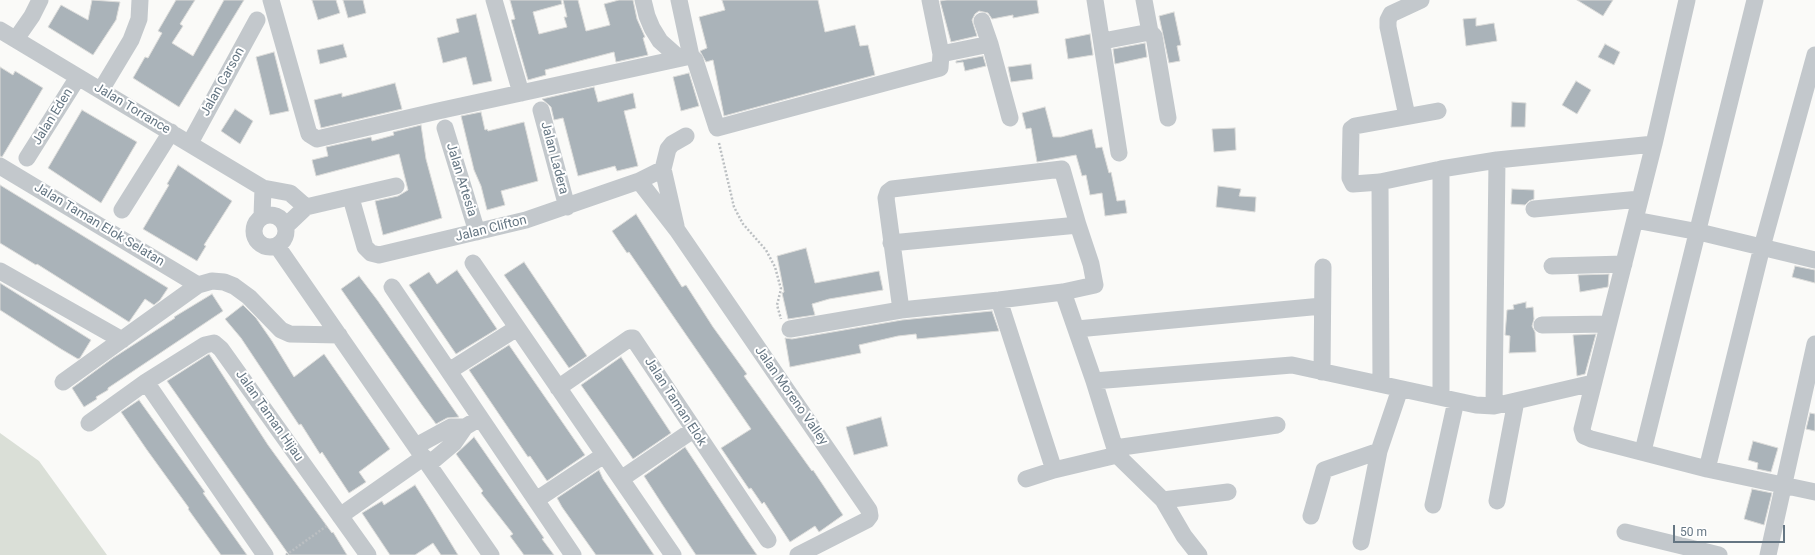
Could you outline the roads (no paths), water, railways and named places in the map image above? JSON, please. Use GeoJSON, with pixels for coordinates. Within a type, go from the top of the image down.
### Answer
{"type":"FeatureCollection","features":[{"type":"Feature","properties":{"kind":"street"},"geometry":{"type":"LineString","coordinates":[[16,39],[32,16],[40,0]]}},
{"type":"Feature","properties":{"kind":"street"},"geometry":{"type":"LineString","coordinates":[[101,90],[131,40],[139,19],[140,0]]}},
{"type":"Feature","properties":{"kind":"street"},"geometry":{"type":"LineString","coordinates":[[271,0],[309,134],[312,138],[317,139],[685,57]]}},
{"type":"Feature","properties":{"kind":"street"},"geometry":{"type":"LineString","coordinates":[[494,0],[521,93]]}},
{"type":"Feature","properties":{"kind":"street"},"geometry":{"type":"LineString","coordinates":[[643,0],[646,16],[660,41],[685,57],[695,60],[717,128],[940,68],[941,54],[930,0]]}},
{"type":"Feature","properties":{"kind":"street"},"geometry":{"type":"LineString","coordinates":[[679,0],[685,57]]}},
{"type":"Feature","properties":{"kind":"street"},"geometry":{"type":"LineString","coordinates":[[1095,0],[1119,153]]}},
{"type":"Feature","properties":{"kind":"street"},"geometry":{"type":"LineString","coordinates":[[1144,0],[1150,32],[1154,36],[1168,118]]}},
{"type":"Feature","properties":{"kind":"street"},"geometry":{"type":"LineString","coordinates":[[1407,116],[1388,20],[1391,14],[1421,0]]}},
{"type":"Feature","properties":{"kind":"street"},"geometry":{"type":"LineString","coordinates":[[1687,0],[1654,144],[1582,429],[1584,436],[1591,439],[1783,487],[1815,492]]}},
{"type":"Feature","properties":{"kind":"street"},"geometry":{"type":"LineString","coordinates":[[1643,451],[1699,232],[1755,0]]}},
{"type":"Feature","properties":{"kind":"street","name":"Jalan Carson"},"geometry":{"type":"LineString","coordinates":[[190,143],[257,20]]}},
{"type":"Feature","properties":{"kind":"street"},"geometry":{"type":"LineString","coordinates":[[982,22],[990,44],[1010,118]]}},
{"type":"Feature","properties":{"kind":"street","name":"Jalan Torrance"},"geometry":{"type":"LineString","coordinates":[[0,30],[263,188]]}},
{"type":"Feature","properties":{"kind":"street"},"geometry":{"type":"LineString","coordinates":[[1102,41],[1150,32]]}},
{"type":"Feature","properties":{"kind":"street"},"geometry":{"type":"LineString","coordinates":[[941,54],[990,44]]}},
{"type":"Feature","properties":{"kind":"street"},"geometry":{"type":"LineString","coordinates":[[1707,469],[1762,247],[1815,55]]}},
{"type":"Feature","properties":{"kind":"street","name":"Jalan Eden"},"geometry":{"type":"LineString","coordinates":[[27,158],[78,76]]}},
{"type":"Feature","properties":{"kind":"street","name":"Jalan Ladera"},"geometry":{"type":"LineString","coordinates":[[541,110],[567,207]]}},
{"type":"Feature","properties":{"kind":"street"},"geometry":{"type":"LineString","coordinates":[[1438,111],[1355,126],[1351,129],[1350,178],[1353,184],[1380,182],[1441,169],[1497,160],[1654,144]]}},
{"type":"Feature","properties":{"kind":"street","name":"Jalan Artesia"},"geometry":{"type":"LineString","coordinates":[[445,128],[477,232]]}},
{"type":"Feature","properties":{"kind":"street"},"geometry":{"type":"LineString","coordinates":[[122,210],[171,132]]}},
{"type":"Feature","properties":{"kind":"street"},"geometry":{"type":"LineString","coordinates":[[663,169],[668,149],[672,144],[686,136]]}},
{"type":"Feature","properties":{"kind":"street"},"geometry":{"type":"LineString","coordinates":[[1494,406],[1497,160]]}},
{"type":"Feature","properties":{"kind":"street","name":"Jalan Taman Elok Selatan"},"geometry":{"type":"LineString","coordinates":[[0,166],[198,286]]}},
{"type":"Feature","properties":{"kind":"street","name":"Jalan Clifton"},"geometry":{"type":"LineString","coordinates":[[351,198],[365,247],[370,253],[379,255],[526,220],[639,181],[663,169]]}},
{"type":"Feature","properties":{"kind":"street","name":"Jalan Moreno Valley"},"geometry":{"type":"LineString","coordinates":[[663,169],[677,230]]}},
{"type":"Feature","properties":{"kind":"street"},"geometry":{"type":"LineString","coordinates":[[790,329],[900,310],[1063,292],[1095,285],[1091,264],[1062,169],[892,189],[888,192],[886,198],[900,310]]}},
{"type":"Feature","properties":{"kind":"street"},"geometry":{"type":"LineString","coordinates":[[1433,505],[1448,399],[1441,169]]}},
{"type":"Feature","properties":{"kind":"street","name":"Jalan Moreno Valley"},"geometry":{"type":"LineString","coordinates":[[639,181],[677,230],[869,510],[870,516],[866,520],[798,555]]}},
{"type":"Feature","properties":{"kind":"street"},"geometry":{"type":"LineString","coordinates":[[1380,182],[1381,384]]}},
{"type":"Feature","properties":{"kind":"street"},"geometry":{"type":"LineString","coordinates":[[286,226],[306,207],[351,198],[396,186]]}},
{"type":"Feature","properties":{"kind":"street"},"geometry":{"type":"LineString","coordinates":[[262,216],[263,188],[290,193],[306,207]]}},
{"type":"Feature","properties":{"kind":"street"},"geometry":{"type":"LineString","coordinates":[[1534,209],[1640,199]]}},
{"type":"Feature","properties":{"kind":"street"},"geometry":{"type":"LineString","coordinates":[[268,214],[279,216],[286,226],[286,237],[277,246],[267,247],[255,236],[255,225],[262,216],[268,214]]}},
{"type":"Feature","properties":{"kind":"street"},"geometry":{"type":"LineString","coordinates":[[1635,220],[1699,232],[1815,260]]}},
{"type":"Feature","properties":{"kind":"street"},"geometry":{"type":"LineString","coordinates":[[891,243],[1078,225]]}},
{"type":"Feature","properties":{"kind":"street"},"geometry":{"type":"LineString","coordinates":[[277,246],[492,555]]}},
{"type":"Feature","properties":{"kind":"street"},"geometry":{"type":"LineString","coordinates":[[473,263],[673,555]]}},
{"type":"Feature","properties":{"kind":"street"},"geometry":{"type":"LineString","coordinates":[[1552,266],[1624,264]]}},
{"type":"Feature","properties":{"kind":"street"},"geometry":{"type":"LineString","coordinates":[[1322,372],[1323,267]]}},
{"type":"Feature","properties":{"kind":"street"},"geometry":{"type":"LineString","coordinates":[[0,271],[122,340]]}},
{"type":"Feature","properties":{"kind":"street"},"geometry":{"type":"LineString","coordinates":[[63,382],[198,286],[212,282],[224,282],[234,286],[249,297],[281,330],[290,334],[339,335]]}},
{"type":"Feature","properties":{"kind":"street"},"geometry":{"type":"LineString","coordinates":[[392,287],[573,555]]}},
{"type":"Feature","properties":{"kind":"street"},"geometry":{"type":"LineString","coordinates":[[1063,292],[1077,329],[1116,452],[1163,500],[1199,555]]}},
{"type":"Feature","properties":{"kind":"street"},"geometry":{"type":"LineString","coordinates":[[999,300],[1054,470]]}},
{"type":"Feature","properties":{"kind":"street"},"geometry":{"type":"LineString","coordinates":[[1077,329],[1322,306]]}},
{"type":"Feature","properties":{"kind":"street"},"geometry":{"type":"LineString","coordinates":[[1542,325],[1608,324]]}},
{"type":"Feature","properties":{"kind":"street"},"geometry":{"type":"LineString","coordinates":[[449,372],[517,328]]}},
{"type":"Feature","properties":{"kind":"street","name":"Jalan Taman Elok"},"geometry":{"type":"LineString","coordinates":[[558,388],[630,338],[633,338],[693,430],[768,540]]}},
{"type":"Feature","properties":{"kind":"street","name":"Jalan Taman Hijau"},"geometry":{"type":"LineString","coordinates":[[89,423],[146,382],[205,345],[214,343],[218,346],[368,555]]}},
{"type":"Feature","properties":{"kind":"street"},"geometry":{"type":"LineString","coordinates":[[1768,555],[1815,344]]}},
{"type":"Feature","properties":{"kind":"street"},"geometry":{"type":"LineString","coordinates":[[1094,381],[1292,365],[1476,405],[1494,406],[1593,383]]}},
{"type":"Feature","properties":{"kind":"street"},"geometry":{"type":"LineString","coordinates":[[146,382],[265,555]]}},
{"type":"Feature","properties":{"kind":"street"},"geometry":{"type":"LineString","coordinates":[[1361,542],[1379,451],[1400,389]]}},
{"type":"Feature","properties":{"kind":"street"},"geometry":{"type":"LineString","coordinates":[[1498,501],[1516,401]]}},
{"type":"Feature","properties":{"kind":"street"},"geometry":{"type":"LineString","coordinates":[[340,516],[423,456],[452,427],[465,427],[480,418]]}},
{"type":"Feature","properties":{"kind":"street"},"geometry":{"type":"LineString","coordinates":[[1026,479],[1116,452],[1277,426]]}},
{"type":"Feature","properties":{"kind":"street"},"geometry":{"type":"LineString","coordinates":[[621,479],[693,430]]}},
{"type":"Feature","properties":{"kind":"street"},"geometry":{"type":"LineString","coordinates":[[1311,516],[1324,470],[1379,451]]}},
{"type":"Feature","properties":{"kind":"street"},"geometry":{"type":"LineString","coordinates":[[536,500],[604,455]]}},
{"type":"Feature","properties":{"kind":"street"},"geometry":{"type":"LineString","coordinates":[[1163,500],[1228,492]]}},
{"type":"Feature","properties":{"kind":"street"},"geometry":{"type":"LineString","coordinates":[[1625,532],[1719,555]]}}]}
